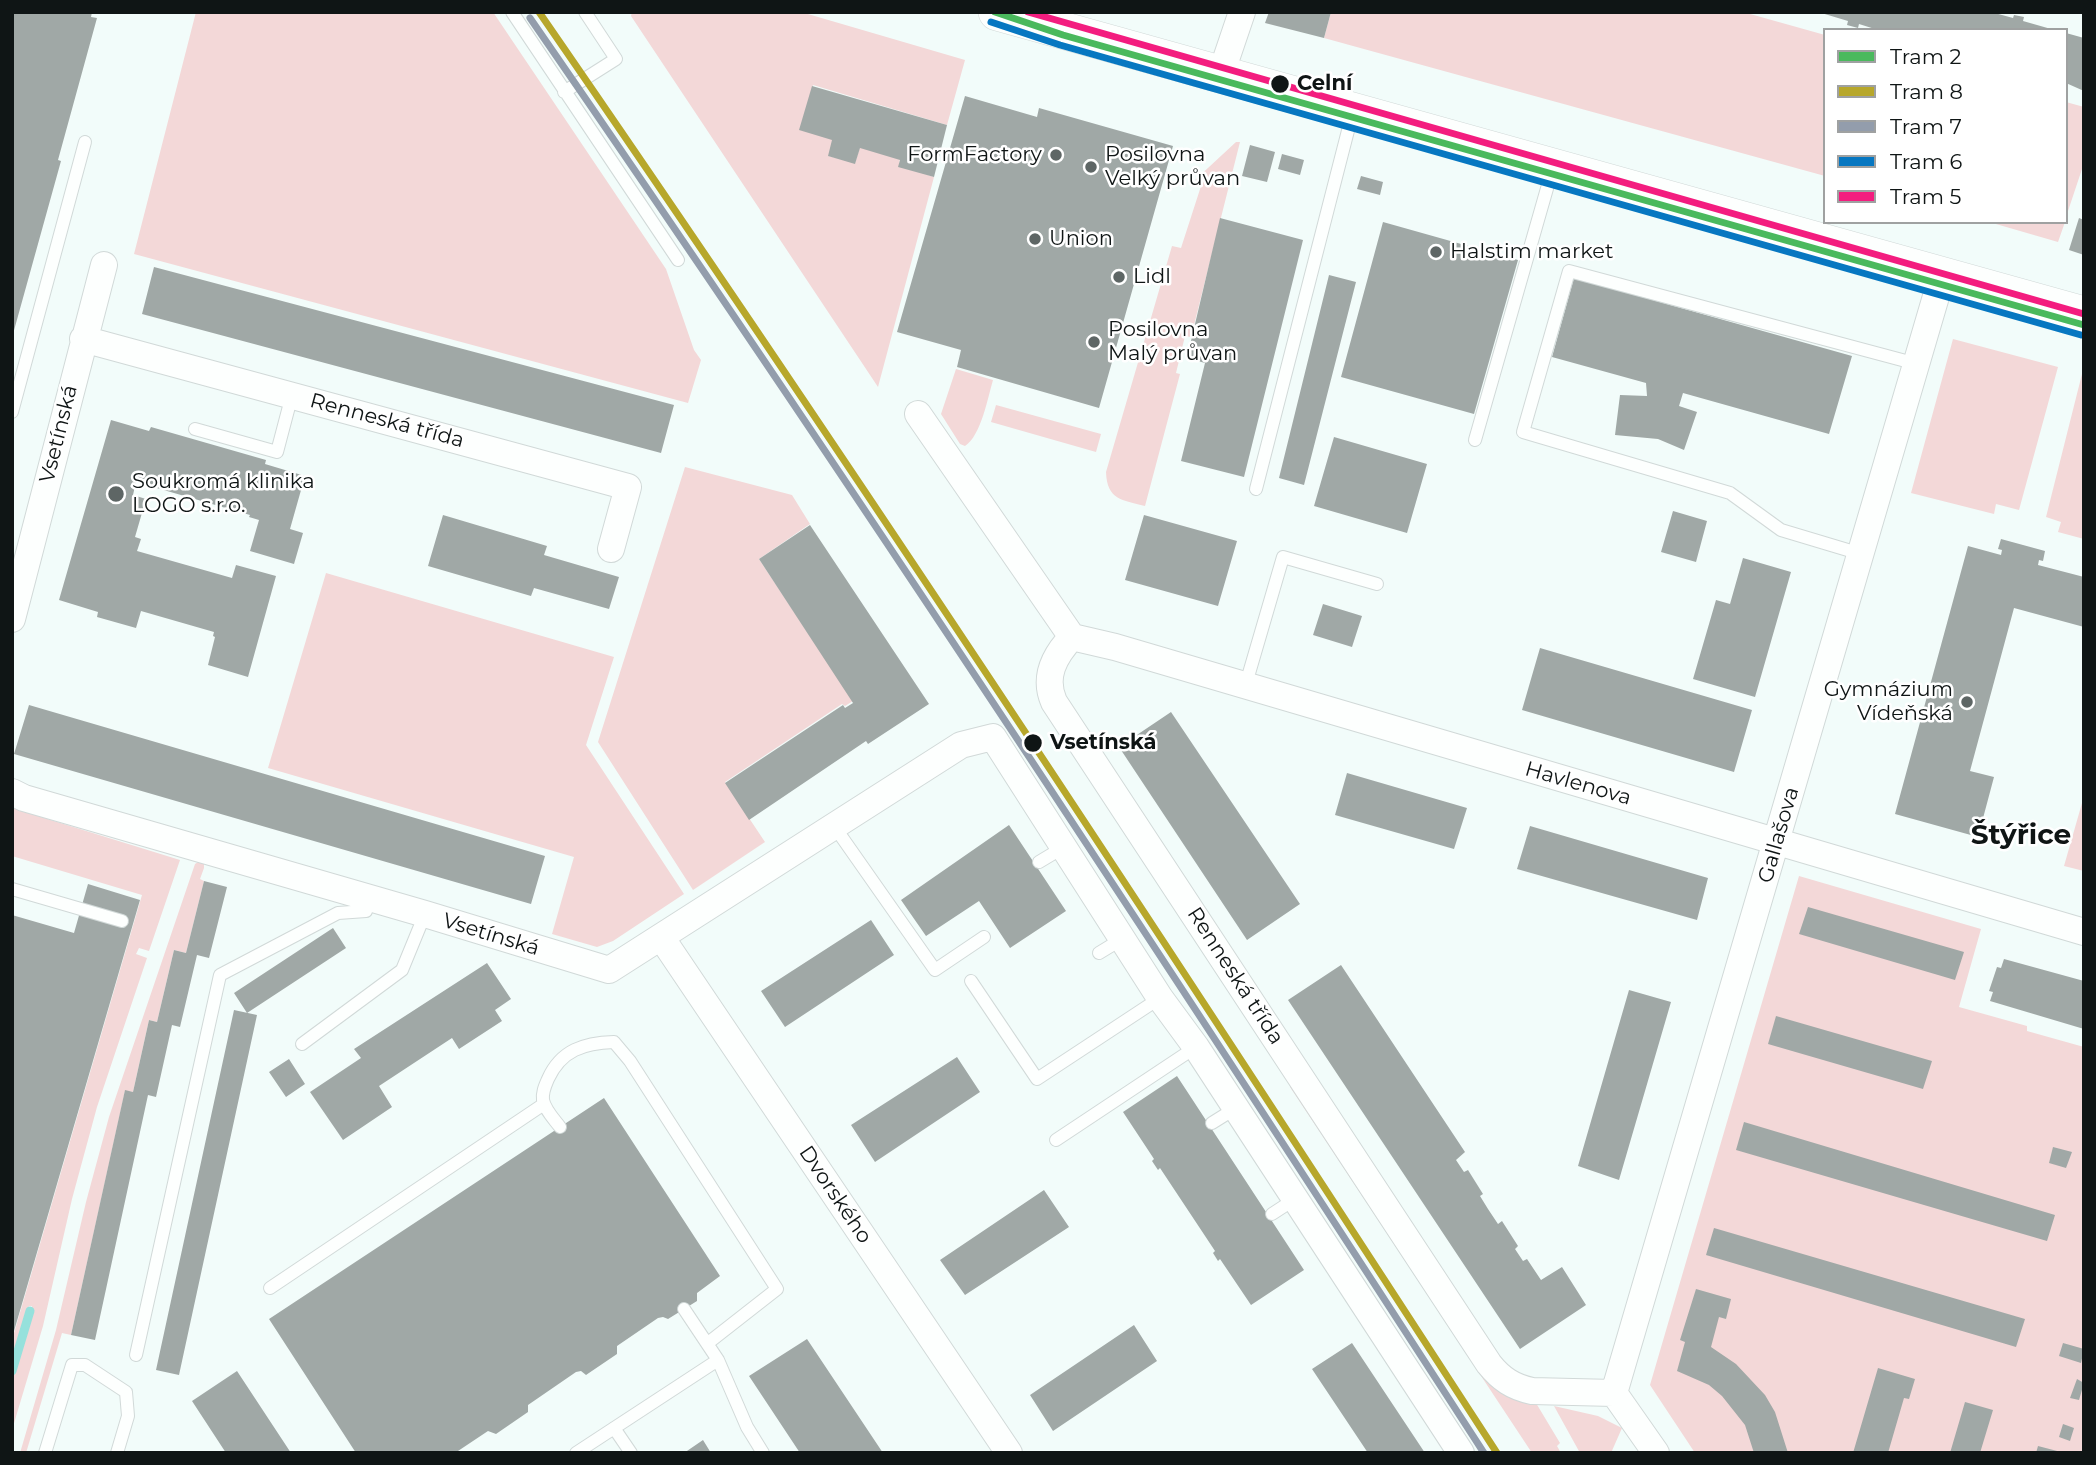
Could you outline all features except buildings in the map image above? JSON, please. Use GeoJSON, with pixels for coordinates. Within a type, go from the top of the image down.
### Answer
{"type":"FeatureCollection","features":[{"type":"Feature","properties":{"kind":"main road"},"geometry":{"type":"LineString","coordinates":[[997,12],[2084,315]]}},
{"type":"Feature","properties":{"kind":"street"},"geometry":{"type":"LineString","coordinates":[[1221,74],[1242,12]]}},
{"type":"Feature","properties":{"kind":"street","name":"Vsetínská"},"geometry":{"type":"LineString","coordinates":[[13,609],[104,264]]}},
{"type":"Feature","properties":{"kind":"street","name":"Gallašova"},"geometry":{"type":"LineString","coordinates":[[1614,1393],[1941,276]]}},
{"type":"Feature","properties":{"kind":"street","name":"Renneská třída"},"geometry":{"type":"LineString","coordinates":[[83,339],[628,487],[611,549]]}},
{"type":"Feature","properties":{"kind":"street"},"geometry":{"type":"LineString","coordinates":[[918,414],[1072,637]]}},
{"type":"Feature","properties":{"kind":"street","name":"Renneská třída"},"geometry":{"type":"LineString","coordinates":[[1072,637],[1062,647],[1048,680],[1054,702],[1489,1364],[1504,1380],[1521,1389],[1614,1393]]}},
{"type":"Feature","properties":{"kind":"street","name":"Havlenova"},"geometry":{"type":"LineString","coordinates":[[1072,637],[1115,647],[2084,932]]}},
{"type":"Feature","properties":{"kind":"street","name":"Vsetínská"},"geometry":{"type":"LineString","coordinates":[[12,792],[24,798],[608,970],[961,745],[993,737],[1064,847]]}},
{"type":"Feature","properties":{"kind":"street"},"geometry":{"type":"LineString","coordinates":[[1064,847],[1160,998],[1196,1047],[1461,1453]]}},
{"type":"Feature","properties":{"kind":"street","name":"Dvorského"},"geometry":{"type":"LineString","coordinates":[[661,937],[1009,1453]]}},
{"type":"Feature","properties":{"kind":"street"},"geometry":{"type":"LineString","coordinates":[[1614,1393],[1656,1453]]}},
{"type":"Feature","properties":{"kind":"lane"},"geometry":{"type":"LineString","coordinates":[[512,12],[678,260]]}},
{"type":"Feature","properties":{"kind":"lane"},"geometry":{"type":"LineString","coordinates":[[565,92],[617,59],[584,12]]}},
{"type":"Feature","properties":{"kind":"lane"},"geometry":{"type":"LineString","coordinates":[[1256,489],[1353,111]]}},
{"type":"Feature","properties":{"kind":"lane"},"geometry":{"type":"LineString","coordinates":[[12,412],[85,142]]}},
{"type":"Feature","properties":{"kind":"lane"},"geometry":{"type":"LineString","coordinates":[[1475,440],[1553,167]]}},
{"type":"Feature","properties":{"kind":"lane"},"geometry":{"type":"LineString","coordinates":[[1861,554],[1781,530],[1730,493],[1523,432],[1569,271],[1917,364]]}},
{"type":"Feature","properties":{"kind":"lane"},"geometry":{"type":"LineString","coordinates":[[195,429],[277,452],[292,396]]}},
{"type":"Feature","properties":{"kind":"lane"},"geometry":{"type":"LineString","coordinates":[[1245,687],[1283,557],[1377,584]]}},
{"type":"Feature","properties":{"kind":"lane"},"geometry":{"type":"LineString","coordinates":[[834,826],[935,970],[984,937]]}},
{"type":"Feature","properties":{"kind":"lane"},"geometry":{"type":"LineString","coordinates":[[1039,862],[1064,847]]}},
{"type":"Feature","properties":{"kind":"lane"},"geometry":{"type":"LineString","coordinates":[[12,889],[122,921]]}},
{"type":"Feature","properties":{"kind":"lane"},"geometry":{"type":"LineString","coordinates":[[136,1355],[220,975],[338,913],[366,911],[370,900]]}},
{"type":"Feature","properties":{"kind":"lane"},"geometry":{"type":"LineString","coordinates":[[302,1044],[402,970],[425,914]]}},
{"type":"Feature","properties":{"kind":"lane"},"geometry":{"type":"LineString","coordinates":[[1099,953],[1122,939]]}},
{"type":"Feature","properties":{"kind":"lane"},"geometry":{"type":"LineString","coordinates":[[971,981],[1037,1079],[1160,998]]}},
{"type":"Feature","properties":{"kind":"lane"},"geometry":{"type":"LineString","coordinates":[[560,1127],[544,1104],[542,1092],[554,1065],[572,1051],[593,1042],[614,1042],[630,1062],[777,1289],[708,1343]]}},
{"type":"Feature","properties":{"kind":"lane"},"geometry":{"type":"LineString","coordinates":[[1056,1140],[1196,1047]]}},
{"type":"Feature","properties":{"kind":"lane"},"geometry":{"type":"LineString","coordinates":[[270,1288],[544,1104]]}},
{"type":"Feature","properties":{"kind":"lane"},"geometry":{"type":"LineString","coordinates":[[1212,1123],[1236,1108]]}},
{"type":"Feature","properties":{"kind":"lane"},"geometry":{"type":"LineString","coordinates":[[1272,1214],[1295,1199]]}},
{"type":"Feature","properties":{"kind":"lane"},"geometry":{"type":"LineString","coordinates":[[684,1309],[718,1360],[747,1427],[763,1453]]}},
{"type":"Feature","properties":{"kind":"lane"},"geometry":{"type":"LineString","coordinates":[[576,1453],[718,1360]]}},
{"type":"Feature","properties":{"kind":"lane"},"geometry":{"type":"LineString","coordinates":[[46,1453],[72,1365],[85,1365],[126,1392],[128,1416],[117,1453]]}},
{"type":"Feature","properties":{"kind":"lane"},"geometry":{"type":"LineString","coordinates":[[614,1428],[631,1453]]}},
{"type":"Feature","properties":{"kind":"shaded area"},"geometry":{"type":"Polygon","coordinates":[[[196,12],[493,12],[666,269],[694,350],[701,360],[688,403],[134,254],[196,12]]]}},
{"type":"Feature","properties":{"kind":"shaded area"},"geometry":{"type":"Polygon","coordinates":[[[632,12],[801,12],[965,60],[947,125],[813,85],[800,129],[833,139],[829,156],[855,163],[860,147],[900,158],[899,165],[934,177],[878,387],[631,16],[632,12]]]}},
{"type":"Feature","properties":{"kind":"shaded area"},"geometry":{"type":"Polygon","coordinates":[[[1331,12],[1743,12],[1823,34],[1823,175],[1324,38],[1331,12]]]}},
{"type":"Feature","properties":{"kind":"shaded area"},"geometry":{"type":"Polygon","coordinates":[[[2068,103],[2084,107],[2084,163],[2068,211],[2068,103]]]}},
{"type":"Feature","properties":{"kind":"shaded area"},"geometry":{"type":"Polygon","coordinates":[[[1236,142],[1240,142],[1191,337],[1185,336],[1176,373],[1180,374],[1145,506],[1129,502],[1117,497],[1109,488],[1106,472],[1172,246],[1181,248],[1202,183],[1195,180],[1236,142]]]}},
{"type":"Feature","properties":{"kind":"shaded area"},"geometry":{"type":"Polygon","coordinates":[[[1996,224],[2064,224],[2058,242],[1996,224]]]}},
{"type":"Feature","properties":{"kind":"shaded area"},"geometry":{"type":"Polygon","coordinates":[[[1953,339],[2058,367],[2019,510],[1996,504],[1994,514],[1911,493],[1953,339]]]}},
{"type":"Feature","properties":{"kind":"shaded area"},"geometry":{"type":"Polygon","coordinates":[[[956,369],[993,380],[980,425],[965,446],[960,444],[941,414],[956,369]]]}},
{"type":"Feature","properties":{"kind":"shaded area"},"geometry":{"type":"Polygon","coordinates":[[[2082,374],[2084,539],[2058,532],[2061,522],[2046,517],[2082,374]]]}},
{"type":"Feature","properties":{"kind":"shaded area"},"geometry":{"type":"Polygon","coordinates":[[[996,405],[1101,434],[1096,452],[991,422],[996,405]]]}},
{"type":"Feature","properties":{"kind":"shaded area"},"geometry":{"type":"Polygon","coordinates":[[[685,467],[792,495],[810,524],[759,559],[853,701],[845,706],[842,704],[725,782],[765,842],[693,890],[598,742],[685,467]]]}},
{"type":"Feature","properties":{"kind":"shaded area"},"geometry":{"type":"Polygon","coordinates":[[[326,573],[614,657],[586,745],[684,894],[613,941],[597,947],[552,934],[574,857],[268,768],[326,573]]]}},
{"type":"Feature","properties":{"kind":"shaded area"},"geometry":{"type":"Polygon","coordinates":[[[2084,796],[2084,871],[2064,866],[2084,796]]]}},
{"type":"Feature","properties":{"kind":"shaded area"},"geometry":{"type":"Polygon","coordinates":[[[12,808],[180,860],[149,951],[139,948],[136,954],[147,958],[97,1107],[72,1199],[43,1326],[12,1430],[12,1377],[32,1306],[29,1306],[12,1365],[12,1340],[142,895],[12,856],[12,808]]]}},
{"type":"Feature","properties":{"kind":"shaded area"},"geometry":{"type":"Polygon","coordinates":[[[204,858],[200,879],[204,881],[186,953],[174,950],[157,1022],[149,1020],[133,1092],[125,1091],[71,1335],[62,1333],[26,1453],[20,1453],[56,1330],[109,1117],[195,864],[204,858]]]}},
{"type":"Feature","properties":{"kind":"shaded area"},"geometry":{"type":"Polygon","coordinates":[[[1799,876],[1981,929],[1959,1007],[2027,1026],[2027,1031],[2084,1047],[2084,1453],[1695,1453],[1650,1385],[1799,876]]]}},
{"type":"Feature","properties":{"kind":"shaded area"},"geometry":{"type":"Polygon","coordinates":[[[1297,1083],[1490,1376],[1536,1403],[1560,1443],[1557,1446],[1561,1453],[1532,1453],[1290,1087],[1297,1083]]]}},
{"type":"Feature","properties":{"kind":"shaded area"},"geometry":{"type":"Polygon","coordinates":[[[1554,1406],[1598,1416],[1622,1428],[1611,1453],[1580,1453],[1554,1406]]]}},
{"type":"Feature","properties":{"kind":"waterway"},"geometry":{"type":"LineString","coordinates":[[12,1371],[30,1311]]}},
{"type":"Feature","properties":{"kind":"tram line","name":"8"},"geometry":{"type":"LineString","coordinates":[[539,12],[783,369],[1023,729],[1497,1453]]}},
{"type":"Feature","properties":{"kind":"tram line","name":"2"},"geometry":{"type":"LineString","coordinates":[[995,12],[1063,35],[2084,325]]}},
{"type":"Feature","properties":{"kind":"tram line","name":"5"},"geometry":{"type":"LineString","coordinates":[[1028,12],[2084,314]]}},
{"type":"Feature","properties":{"kind":"tram line","name":"7"},"geometry":{"type":"LineString","coordinates":[[530,18],[1013,732],[1484,1453]]}},
{"type":"Feature","properties":{"kind":"tram line","name":"6"},"geometry":{"type":"LineString","coordinates":[[991,22],[1060,45],[2081,335]]}},
{"type":"Feature","properties":{"kind":"place","name":"Celní"},"geometry":{"type":"Point","coordinates":[1280,84]}},
{"type":"Feature","properties":{"kind":"place","name":"FormFactory"},"geometry":{"type":"Point","coordinates":[1056,155]}},
{"type":"Feature","properties":{"kind":"place","name":"Posilovna Velký průvan"},"geometry":{"type":"Point","coordinates":[1091,167]}},
{"type":"Feature","properties":{"kind":"place","name":"Union"},"geometry":{"type":"Point","coordinates":[1035,239]}},
{"type":"Feature","properties":{"kind":"place","name":"Halstim market"},"geometry":{"type":"Point","coordinates":[1436,252]}},
{"type":"Feature","properties":{"kind":"place","name":"Lidl"},"geometry":{"type":"Point","coordinates":[1119,277]}},
{"type":"Feature","properties":{"kind":"place","name":"Posilovna Malý průvan"},"geometry":{"type":"Point","coordinates":[1094,342]}},
{"type":"Feature","properties":{"kind":"place","name":"Soukromá klinika LOGO s.r.o."},"geometry":{"type":"Point","coordinates":[116,494]}},
{"type":"Feature","properties":{"kind":"place","name":"Gymnázium Vídeňská"},"geometry":{"type":"Point","coordinates":[1967,702]}},
{"type":"Feature","properties":{"kind":"place","name":"Vsetínská"},"geometry":{"type":"Point","coordinates":[1033,743]}},
{"type":"Feature","properties":{"kind":"district","name":"Štýřice"},"geometry":{"type":"Point","coordinates":[2021,836]}}]}
